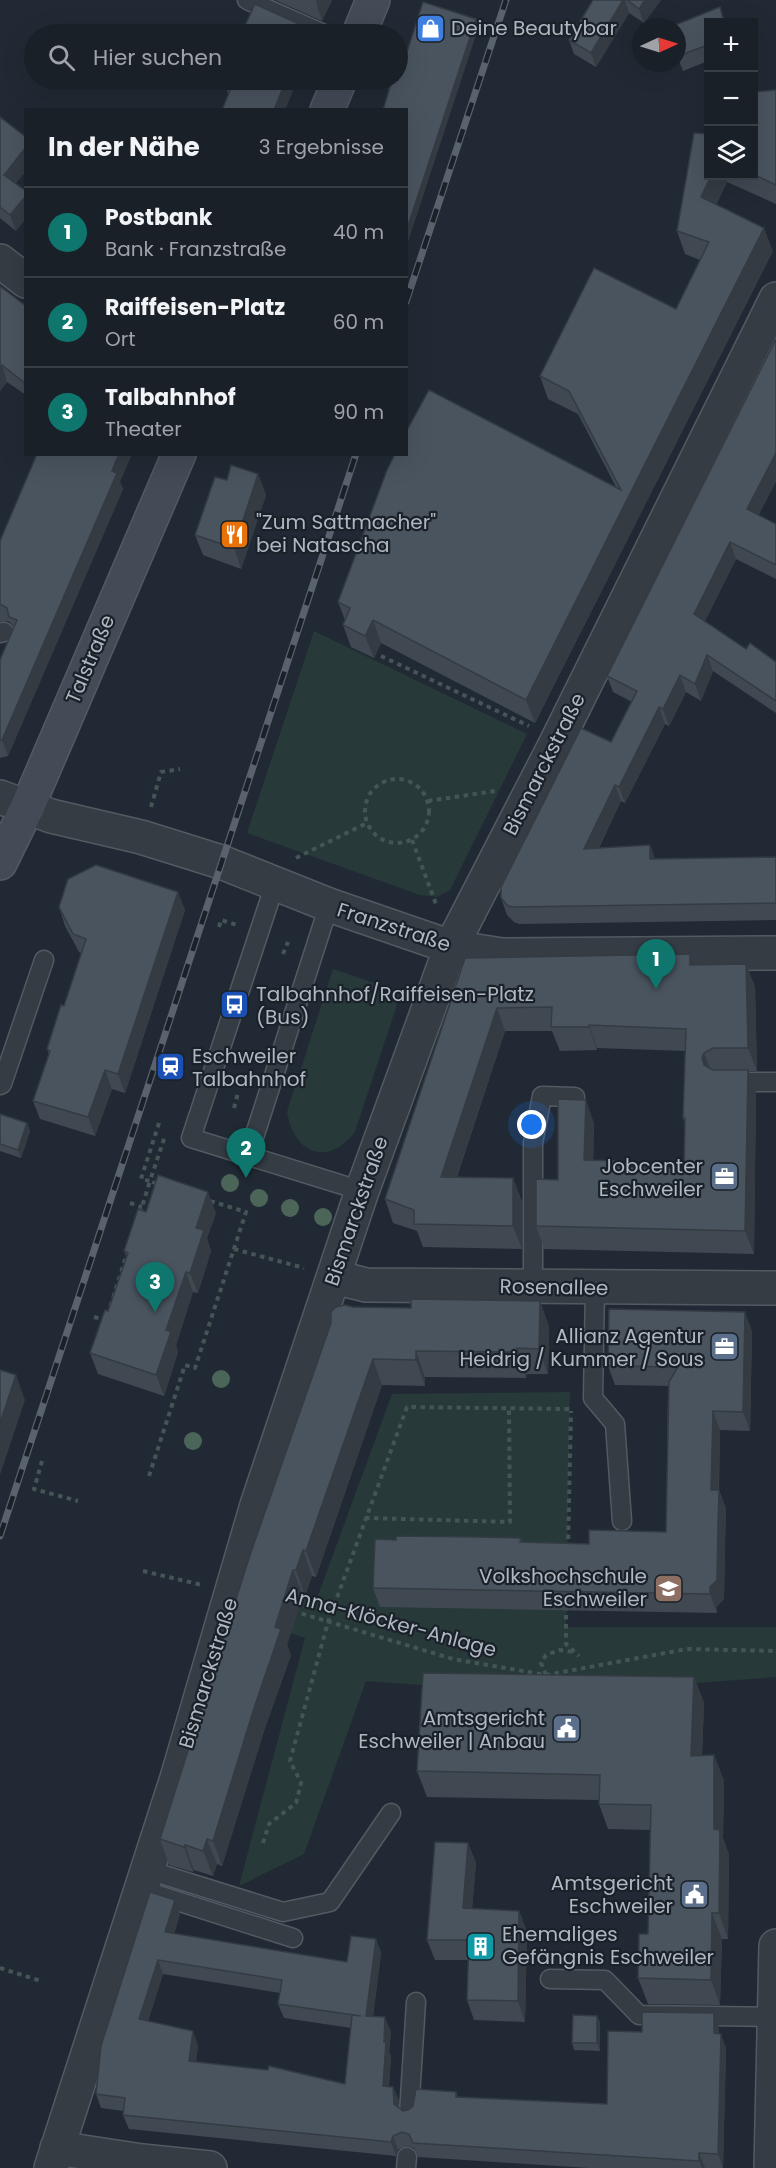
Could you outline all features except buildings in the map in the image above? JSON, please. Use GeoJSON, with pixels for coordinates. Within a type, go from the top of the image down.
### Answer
{"type":"FeatureCollection","features":[{"type":"Feature","properties":{"kind":"main road"},"geometry":{"type":"LineString","coordinates":[[362,24],[373,0]]}},
{"type":"Feature","properties":{"kind":"main road"},"geometry":{"type":"LineString","coordinates":[[328,108],[336,90]]}},
{"type":"Feature","properties":{"kind":"main road","name":"Talstraße"},"geometry":{"type":"LineString","coordinates":[[0,863],[13,803],[178,456]]}},
{"type":"Feature","properties":{"kind":"street"},"geometry":{"type":"LineString","coordinates":[[0,261],[24,279]]}},
{"type":"Feature","properties":{"kind":"street","name":"Bismarckstraße"},"geometry":{"type":"LineString","coordinates":[[54,2158],[145,1880],[232,1593],[256,1505],[362,1191],[451,947],[557,740],[776,299]]}},
{"type":"Feature","properties":{"kind":"street","name":"Franzstraße"},"geometry":{"type":"LineString","coordinates":[[13,803],[51,816],[141,837],[221,862],[328,905],[451,947],[502,955],[776,953]]}},
{"type":"Feature","properties":{"kind":"street","name":"Rosenallee"},"geometry":{"type":"LineString","coordinates":[[334,1276],[366,1285],[776,1288]]}},
{"type":"Feature","properties":{"kind":"street"},"geometry":{"type":"LineString","coordinates":[[771,2168],[776,1946]]}},
{"type":"Feature","properties":{"kind":"street"},"geometry":{"type":"LineString","coordinates":[[54,2158],[142,2161],[210,2168]]}},
{"type":"Feature","properties":{"kind":"lane"},"geometry":{"type":"LineString","coordinates":[[247,0],[301,24]]}},
{"type":"Feature","properties":{"kind":"lane"},"geometry":{"type":"LineString","coordinates":[[266,880],[191,1138],[362,1191]]}},
{"type":"Feature","properties":{"kind":"lane"},"geometry":{"type":"LineString","coordinates":[[248,1156],[328,905]]}},
{"type":"Feature","properties":{"kind":"lane"},"geometry":{"type":"LineString","coordinates":[[0,1085],[44,960]]}},
{"type":"Feature","properties":{"kind":"lane"},"geometry":{"type":"LineString","coordinates":[[722,1082],[776,1082]]}},
{"type":"Feature","properties":{"kind":"lane"},"geometry":{"type":"LineString","coordinates":[[533,1287],[533,1143],[542,1096],[574,1097]]}},
{"type":"Feature","properties":{"kind":"lane"},"geometry":{"type":"LineString","coordinates":[[595,1288],[593,1398],[615,1424],[622,1521]]}},
{"type":"Feature","properties":{"kind":"lane"},"geometry":{"type":"LineString","coordinates":[[145,1880],[283,1912],[330,1902],[392,1813]]}},
{"type":"Feature","properties":{"kind":"lane"},"geometry":{"type":"LineString","coordinates":[[145,1880],[293,1938]]}},
{"type":"Feature","properties":{"kind":"lane"},"geometry":{"type":"LineString","coordinates":[[550,1979],[605,1980],[639,2015],[774,2017]]}},
{"type":"Feature","properties":{"kind":"lane"},"geometry":{"type":"LineString","coordinates":[[410,2114],[416,2002]]}},
{"type":"Feature","properties":{"kind":"path"},"geometry":{"type":"LineString","coordinates":[[381,656],[557,740]]}},
{"type":"Feature","properties":{"kind":"path"},"geometry":{"type":"LineString","coordinates":[[141,837],[161,772],[180,769]]}},
{"type":"Feature","properties":{"kind":"path"},"geometry":{"type":"LineString","coordinates":[[395,778],[414,782],[428,801],[430,810],[425,828],[412,840],[399,843],[377,836],[367,823],[366,803],[379,783],[395,778]]}},
{"type":"Feature","properties":{"kind":"path"},"geometry":{"type":"LineString","coordinates":[[428,801],[534,785]]}},
{"type":"Feature","properties":{"kind":"path"},"geometry":{"type":"LineString","coordinates":[[266,880],[367,823]]}},
{"type":"Feature","properties":{"kind":"path"},"geometry":{"type":"LineString","coordinates":[[412,840],[451,947]]}},
{"type":"Feature","properties":{"kind":"path"},"geometry":{"type":"LineString","coordinates":[[283,954],[288,942]]}},
{"type":"Feature","properties":{"kind":"path"},"geometry":{"type":"LineString","coordinates":[[234,1108],[238,1093]]}},
{"type":"Feature","properties":{"kind":"path"},"geometry":{"type":"LineString","coordinates":[[159,1123],[141,1179],[161,1185]]}},
{"type":"Feature","properties":{"kind":"path"},"geometry":{"type":"LineString","coordinates":[[139,1218],[167,1130]]}},
{"type":"Feature","properties":{"kind":"path"},"geometry":{"type":"LineString","coordinates":[[149,1476],[185,1365],[195,1368],[246,1212],[204,1198]]}},
{"type":"Feature","properties":{"kind":"path"},"geometry":{"type":"LineString","coordinates":[[130,1203],[142,1207]]}},
{"type":"Feature","properties":{"kind":"path"},"geometry":{"type":"LineString","coordinates":[[234,1249],[334,1276]]}},
{"type":"Feature","properties":{"kind":"path"},"geometry":{"type":"LineString","coordinates":[[94,1317],[106,1320],[128,1252]]}},
{"type":"Feature","properties":{"kind":"path"},"geometry":{"type":"LineString","coordinates":[[567,1558],[571,1400]]}},
{"type":"Feature","properties":{"kind":"path"},"geometry":{"type":"LineString","coordinates":[[263,1843],[269,1824],[296,1803],[301,1783],[290,1761],[328,1622],[407,1407],[571,1409]]}},
{"type":"Feature","properties":{"kind":"path"},"geometry":{"type":"LineString","coordinates":[[365,1518],[510,1522],[509,1408]]}},
{"type":"Feature","properties":{"kind":"path"},"geometry":{"type":"LineString","coordinates":[[42,1461],[34,1489],[78,1501]]}},
{"type":"Feature","properties":{"kind":"path"},"geometry":{"type":"LineString","coordinates":[[142,1571],[232,1593]]}},
{"type":"Feature","properties":{"kind":"path"},"geometry":{"type":"LineString","coordinates":[[546,1676],[541,1663],[550,1652],[568,1650],[579,1656],[566,1644],[566,1605]]}},
{"type":"Feature","properties":{"kind":"path","name":"Anna-Klöcker-Anlage"},"geometry":{"type":"LineString","coordinates":[[282,1608],[453,1659],[546,1676],[687,1649],[776,1651]]}},
{"type":"Feature","properties":{"kind":"path"},"geometry":{"type":"LineString","coordinates":[[0,1968],[41,1981]]}},
{"type":"Feature","properties":{"kind":"shaded area"},"geometry":{"type":"Polygon","coordinates":[[[314,631],[527,734],[450,890],[437,897],[420,895],[247,833],[314,631]]]}},
{"type":"Feature","properties":{"kind":"shaded area"},"geometry":{"type":"Polygon","coordinates":[[[333,969],[401,992],[355,1132],[334,1150],[323,1152],[313,1151],[304,1146],[291,1126],[287,1112],[333,969]]]}},
{"type":"Feature","properties":{"kind":"shaded area"},"geometry":{"type":"Polygon","coordinates":[[[570,1392],[566,1627],[776,1627],[776,1677],[576,1692],[521,1692],[366,1681],[304,1854],[239,1886],[305,1638],[226,1612],[237,1574],[316,1601],[392,1394],[570,1392]]]}},
{"type":"Feature","properties":{"kind":"railway"},"geometry":{"type":"LineString","coordinates":[[408,296],[506,0]]}},
{"type":"Feature","properties":{"kind":"railway"},"geometry":{"type":"LineString","coordinates":[[0,1536],[355,456]]}},
{"type":"Feature","properties":{"kind":"place","name":"Deine Beautybar"},"geometry":{"type":"Point","coordinates":[430,28]}},
{"type":"Feature","properties":{"kind":"place","name":"\"Zum Sattmacher\" bei Natascha"},"geometry":{"type":"Point","coordinates":[235,534]}},
{"type":"Feature","properties":{"kind":"place","name":"Postbank"},"geometry":{"type":"Point","coordinates":[656,989]}},
{"type":"Feature","properties":{"kind":"place","name":"Talbahnhof/Raiffeisen-Platz (Bus)"},"geometry":{"type":"Point","coordinates":[235,1005]}},
{"type":"Feature","properties":{"kind":"place","name":"Eschweiler Talbahnhof"},"geometry":{"type":"Point","coordinates":[171,1067]}},
{"type":"Feature","properties":{"kind":"place","name":"Jobcenter Eschweiler"},"geometry":{"type":"Point","coordinates":[724,1177]}},
{"type":"Feature","properties":{"kind":"place","name":"Raiffeisen-Platz"},"geometry":{"type":"Point","coordinates":[246,1178]}},
{"type":"Feature","properties":{"kind":"place","name":"Talbahnhof"},"geometry":{"type":"Point","coordinates":[155,1312]}},
{"type":"Feature","properties":{"kind":"place","name":"Allianz Agentur Heidrig / Kummer / Sous"},"geometry":{"type":"Point","coordinates":[725,1347]}},
{"type":"Feature","properties":{"kind":"place","name":"Volkshochschule Eschweiler"},"geometry":{"type":"Point","coordinates":[668,1588]}},
{"type":"Feature","properties":{"kind":"place","name":"Amtsgericht Eschweiler | Anbau"},"geometry":{"type":"Point","coordinates":[566,1729]}},
{"type":"Feature","properties":{"kind":"place","name":"Amtsgericht Eschweiler"},"geometry":{"type":"Point","coordinates":[694,1895]}},
{"type":"Feature","properties":{"kind":"place","name":"Ehemaliges Gefängnis Eschweiler"},"geometry":{"type":"Point","coordinates":[481,1946]}}]}
